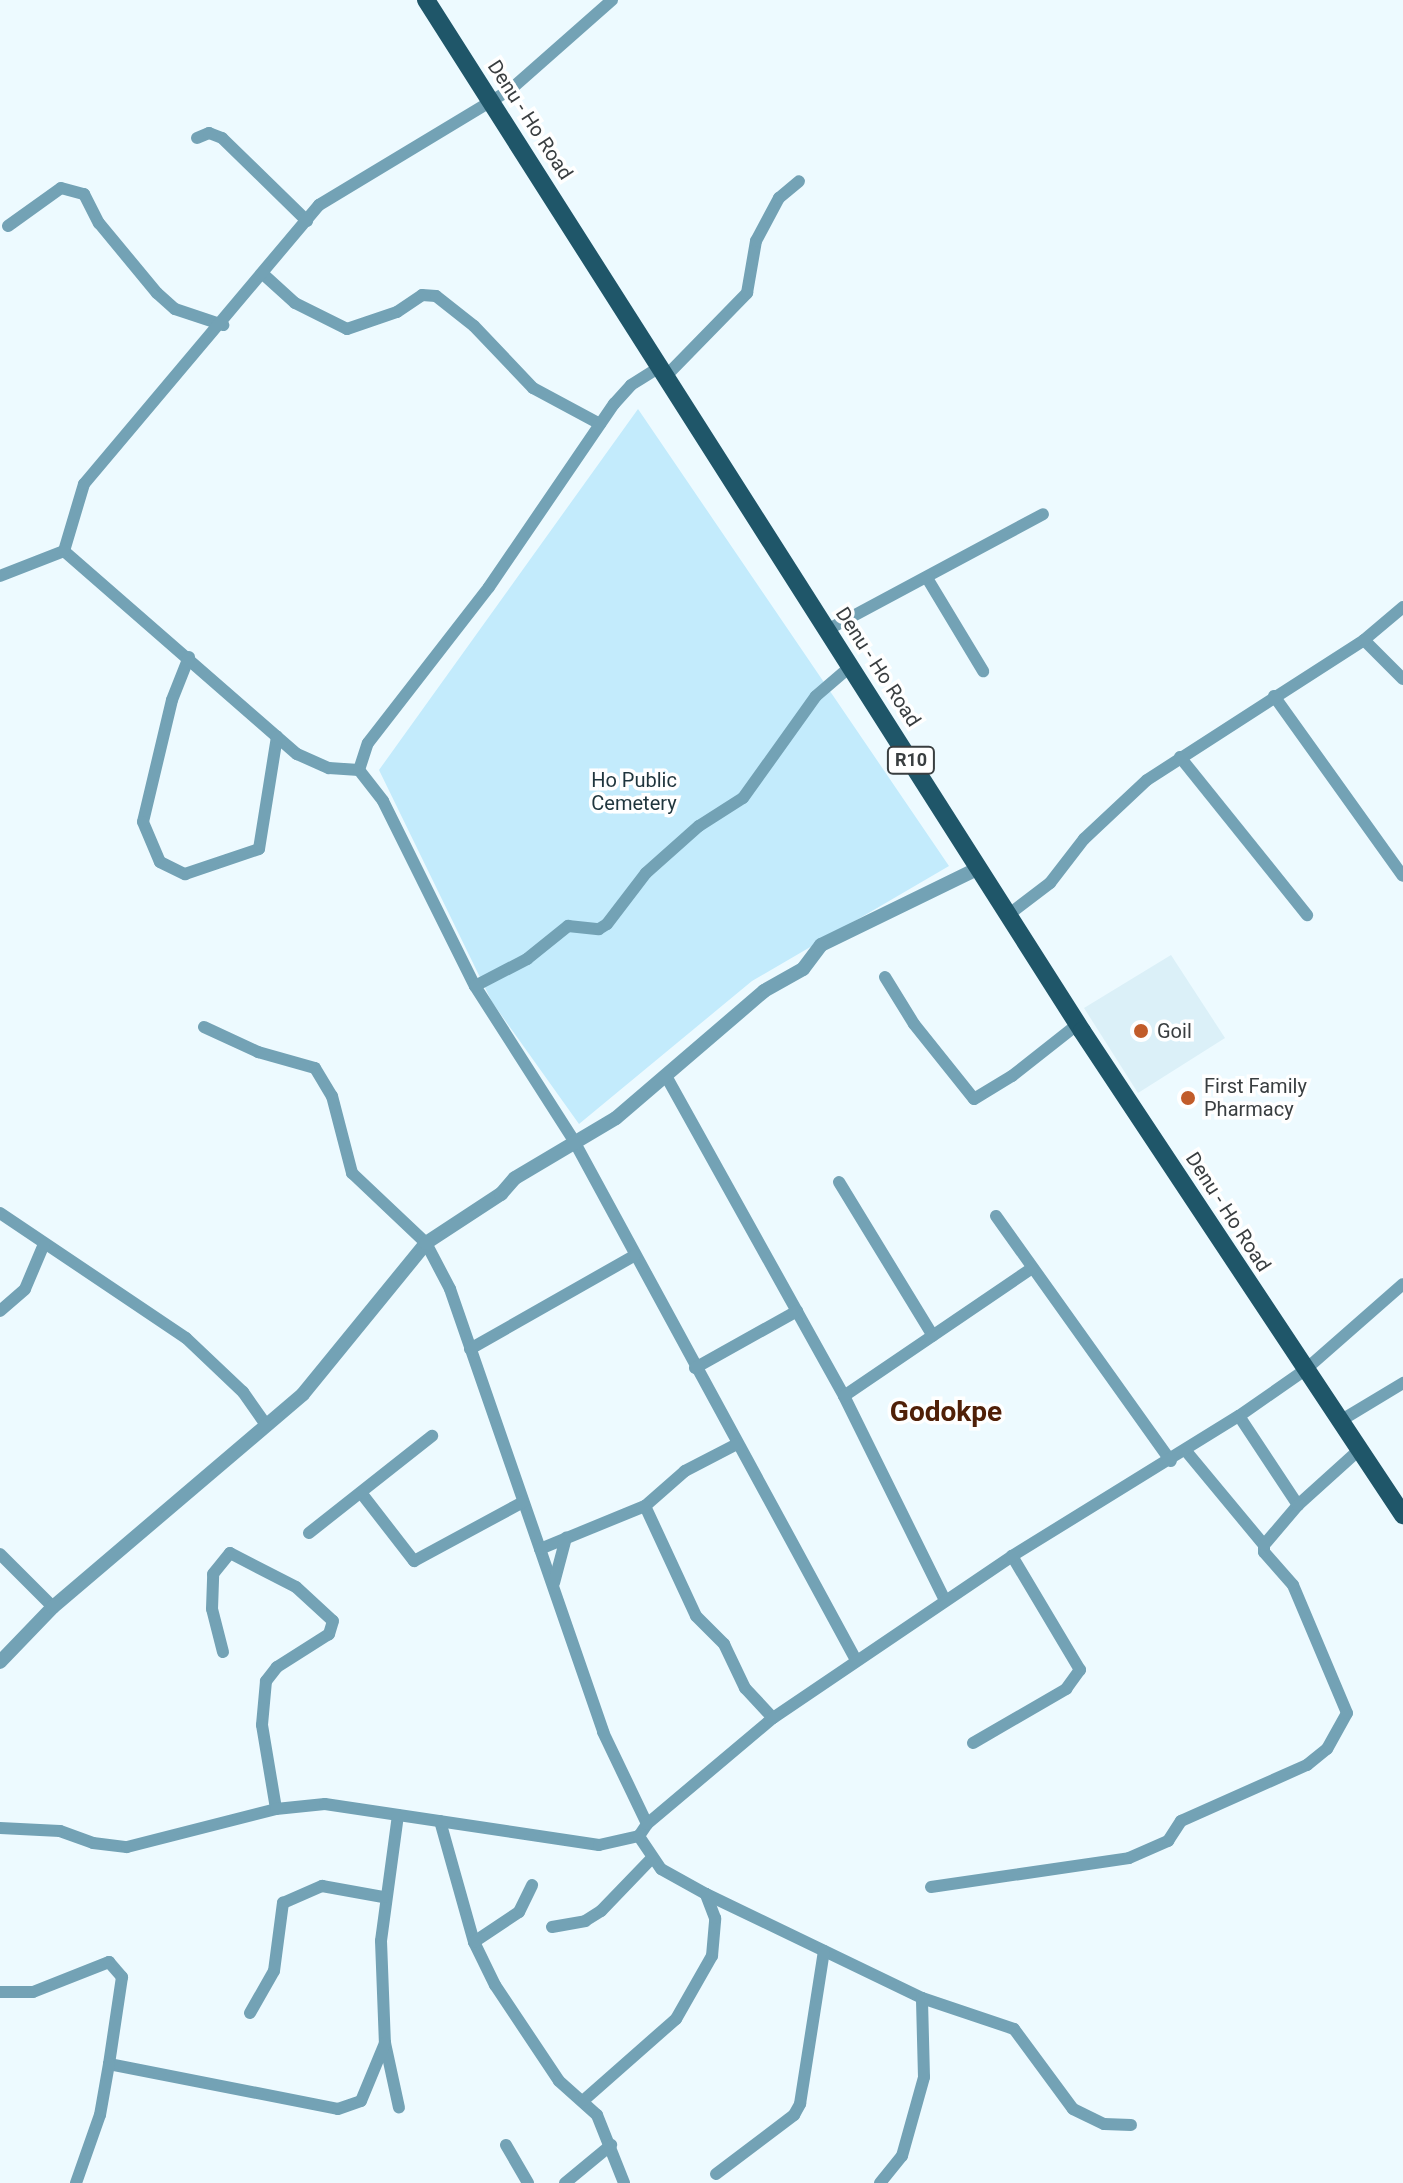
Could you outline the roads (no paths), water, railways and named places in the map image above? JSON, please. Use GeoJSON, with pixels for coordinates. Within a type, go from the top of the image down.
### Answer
{"type":"FeatureCollection","features":[{"type":"Feature","properties":{"kind":"main road","name":"Denu - Ho Road"},"geometry":{"type":"LineString","coordinates":[[426,0],[1078,1024],[1403,1515]]}},
{"type":"Feature","properties":{"kind":"street"},"geometry":{"type":"LineString","coordinates":[[64,551],[84,484],[223,325],[307,221],[337,191],[510,90],[612,0]]}},
{"type":"Feature","properties":{"kind":"street"},"geometry":{"type":"LineString","coordinates":[[197,138],[209,133],[222,138],[307,221]]}},
{"type":"Feature","properties":{"kind":"street"},"geometry":{"type":"LineString","coordinates":[[359,770],[368,743],[489,587],[600,424],[631,385],[664,370],[747,293],[756,241],[779,198],[799,181]]}},
{"type":"Feature","properties":{"kind":"street"},"geometry":{"type":"LineString","coordinates":[[8,226],[61,188],[84,194],[99,223],[157,293],[175,309],[223,325]]}},
{"type":"Feature","properties":{"kind":"street"},"geometry":{"type":"LineString","coordinates":[[263,274],[295,303],[347,329],[397,312],[422,295],[436,296],[474,326],[533,388],[600,424]]}},
{"type":"Feature","properties":{"kind":"street"},"geometry":{"type":"LineString","coordinates":[[827,630],[1043,514]]}},
{"type":"Feature","properties":{"kind":"street"},"geometry":{"type":"LineString","coordinates":[[0,576],[64,551]]}},
{"type":"Feature","properties":{"kind":"street"},"geometry":{"type":"LineString","coordinates":[[64,551],[297,754],[329,768],[359,770],[383,801],[475,986],[518,1061],[574,1141],[856,1660]]}},
{"type":"Feature","properties":{"kind":"street"},"geometry":{"type":"LineString","coordinates":[[927,578],[983,671]]}},
{"type":"Feature","properties":{"kind":"street"},"geometry":{"type":"LineString","coordinates":[[1008,915],[1050,883],[1118,805],[1180,757],[1364,640],[1403,607]]}},
{"type":"Feature","properties":{"kind":"street"},"geometry":{"type":"LineString","coordinates":[[1364,640],[1403,679]]}},
{"type":"Feature","properties":{"kind":"street"},"geometry":{"type":"LineString","coordinates":[[189,657],[172,700],[143,822],[160,862],[185,874],[259,849],[277,736]]}},
{"type":"Feature","properties":{"kind":"street"},"geometry":{"type":"LineString","coordinates":[[475,986],[527,959],[568,926],[599,929],[607,924],[646,873],[699,826],[743,798],[816,696],[851,666]]}},
{"type":"Feature","properties":{"kind":"street"},"geometry":{"type":"LineString","coordinates":[[1274,696],[1403,876]]}},
{"type":"Feature","properties":{"kind":"street"},"geometry":{"type":"LineString","coordinates":[[1180,757],[1307,915]]}},
{"type":"Feature","properties":{"kind":"street"},"geometry":{"type":"LineString","coordinates":[[0,1662],[53,1607],[264,1422],[303,1394],[349,1343],[426,1243],[574,1141],[616,1118],[764,991],[803,969],[821,945],[979,868]]}},
{"type":"Feature","properties":{"kind":"street"},"geometry":{"type":"LineString","coordinates":[[885,977],[914,1024],[974,1099],[1012,1076],[1078,1024]]}},
{"type":"Feature","properties":{"kind":"street"},"geometry":{"type":"LineString","coordinates":[[204,1027],[258,1052],[315,1068],[332,1096],[352,1173],[426,1243],[450,1289],[603,1732],[647,1824]]}},
{"type":"Feature","properties":{"kind":"street"},"geometry":{"type":"LineString","coordinates":[[666,1076],[844,1396],[945,1600]]}},
{"type":"Feature","properties":{"kind":"street"},"geometry":{"type":"LineString","coordinates":[[839,1182],[933,1336]]}},
{"type":"Feature","properties":{"kind":"street"},"geometry":{"type":"LineString","coordinates":[[0,1213],[186,1338],[243,1392],[264,1422]]}},
{"type":"Feature","properties":{"kind":"street"},"geometry":{"type":"LineString","coordinates":[[996,1216],[1171,1461]]}},
{"type":"Feature","properties":{"kind":"street"},"geometry":{"type":"LineString","coordinates":[[0,1311],[25,1289],[44,1244]]}},
{"type":"Feature","properties":{"kind":"street"},"geometry":{"type":"LineString","coordinates":[[470,1349],[634,1256]]}},
{"type":"Feature","properties":{"kind":"street"},"geometry":{"type":"LineString","coordinates":[[844,1396],[1032,1268]]}},
{"type":"Feature","properties":{"kind":"street"},"geometry":{"type":"LineString","coordinates":[[0,1828],[60,1831],[127,1847],[276,1809],[325,1804],[599,1845],[639,1836],[647,1824],[773,1718],[1012,1556],[1171,1461],[1239,1416],[1305,1370],[1403,1284]]}},
{"type":"Feature","properties":{"kind":"street"},"geometry":{"type":"LineString","coordinates":[[695,1368],[797,1311]]}},
{"type":"Feature","properties":{"kind":"street"},"geometry":{"type":"LineString","coordinates":[[1340,1421],[1403,1383]]}},
{"type":"Feature","properties":{"kind":"street"},"geometry":{"type":"LineString","coordinates":[[1239,1416],[1298,1505]]}},
{"type":"Feature","properties":{"kind":"street"},"geometry":{"type":"LineString","coordinates":[[309,1533],[432,1436]]}},
{"type":"Feature","properties":{"kind":"street"},"geometry":{"type":"LineString","coordinates":[[540,1549],[645,1506],[685,1471],[737,1444]]}},
{"type":"Feature","properties":{"kind":"street"},"geometry":{"type":"LineString","coordinates":[[1264,1545],[1298,1505],[1360,1449]]}},
{"type":"Feature","properties":{"kind":"street"},"geometry":{"type":"LineString","coordinates":[[931,1887],[1129,1858],[1168,1841],[1181,1821],[1307,1765],[1327,1749],[1347,1713],[1293,1585],[1186,1451]]}},
{"type":"Feature","properties":{"kind":"street"},"geometry":{"type":"LineString","coordinates":[[362,1494],[414,1561],[523,1502]]}},
{"type":"Feature","properties":{"kind":"street"},"geometry":{"type":"LineString","coordinates":[[645,1506],[696,1616],[724,1644],[745,1688],[773,1718]]}},
{"type":"Feature","properties":{"kind":"street"},"geometry":{"type":"LineString","coordinates":[[554,1583],[566,1538]]}},
{"type":"Feature","properties":{"kind":"street"},"geometry":{"type":"LineString","coordinates":[[223,1652],[212,1609],[213,1574],[230,1553],[296,1587],[333,1621],[329,1634],[277,1667],[266,1681],[262,1725],[276,1809]]}},
{"type":"Feature","properties":{"kind":"street"},"geometry":{"type":"LineString","coordinates":[[0,1554],[53,1607]]}},
{"type":"Feature","properties":{"kind":"street"},"geometry":{"type":"LineString","coordinates":[[973,1743],[1066,1689],[1080,1670],[1012,1556]]}},
{"type":"Feature","properties":{"kind":"street"},"geometry":{"type":"LineString","coordinates":[[398,1815],[383,1897],[385,2043],[399,2108]]}},
{"type":"Feature","properties":{"kind":"street"},"geometry":{"type":"LineString","coordinates":[[440,1821],[474,1942],[495,1985],[559,2081],[584,2100],[611,2145],[624,2183]]}},
{"type":"Feature","properties":{"kind":"street"},"geometry":{"type":"LineString","coordinates":[[639,1836],[651,1859],[706,1894],[922,1998],[1014,2029],[1073,2109],[1104,2124],[1131,2125]]}},
{"type":"Feature","properties":{"kind":"street"},"geometry":{"type":"LineString","coordinates":[[552,1927],[585,1921],[601,1911],[651,1859]]}},
{"type":"Feature","properties":{"kind":"street"},"geometry":{"type":"LineString","coordinates":[[474,1942],[519,1912],[532,1885]]}},
{"type":"Feature","properties":{"kind":"street"},"geometry":{"type":"LineString","coordinates":[[250,2013],[274,1971],[283,1903],[322,1886],[383,1897]]}},
{"type":"Feature","properties":{"kind":"street"},"geometry":{"type":"LineString","coordinates":[[584,2100],[659,2038],[682,2009],[712,1956],[715,1918],[706,1894]]}},
{"type":"Feature","properties":{"kind":"street"},"geometry":{"type":"LineString","coordinates":[[716,2174],[794,2115],[800,2104],[824,1951]]}},
{"type":"Feature","properties":{"kind":"street"},"geometry":{"type":"LineString","coordinates":[[0,1992],[33,1992],[109,1962],[118,1966],[122,1977],[100,2115],[76,2183]]}},
{"type":"Feature","properties":{"kind":"street"},"geometry":{"type":"LineString","coordinates":[[880,2183],[902,2156],[921,2091],[927,2046],[922,1998]]}},
{"type":"Feature","properties":{"kind":"street"},"geometry":{"type":"LineString","coordinates":[[109,2064],[347,2109],[361,2101],[385,2043]]}},
{"type":"Feature","properties":{"kind":"street"},"geometry":{"type":"LineString","coordinates":[[506,2145],[528,2183]]}},
{"type":"Feature","properties":{"kind":"street"},"geometry":{"type":"LineString","coordinates":[[565,2183],[611,2145]]}},
{"type":"Feature","properties":{"kind":"place","name":"Goil"},"geometry":{"type":"Point","coordinates":[1141,1031]}},
{"type":"Feature","properties":{"kind":"place","name":"First Family Pharmacy"},"geometry":{"type":"Point","coordinates":[1188,1098]}},
{"type":"Feature","properties":{"kind":"district","name":"Godokpe"},"geometry":{"type":"Point","coordinates":[946,1412]}},
{"type":"Feature","properties":{"kind":"park label","name":"Ho Public Cemetery"},"geometry":{"type":"Point","coordinates":[634,792]}}]}
